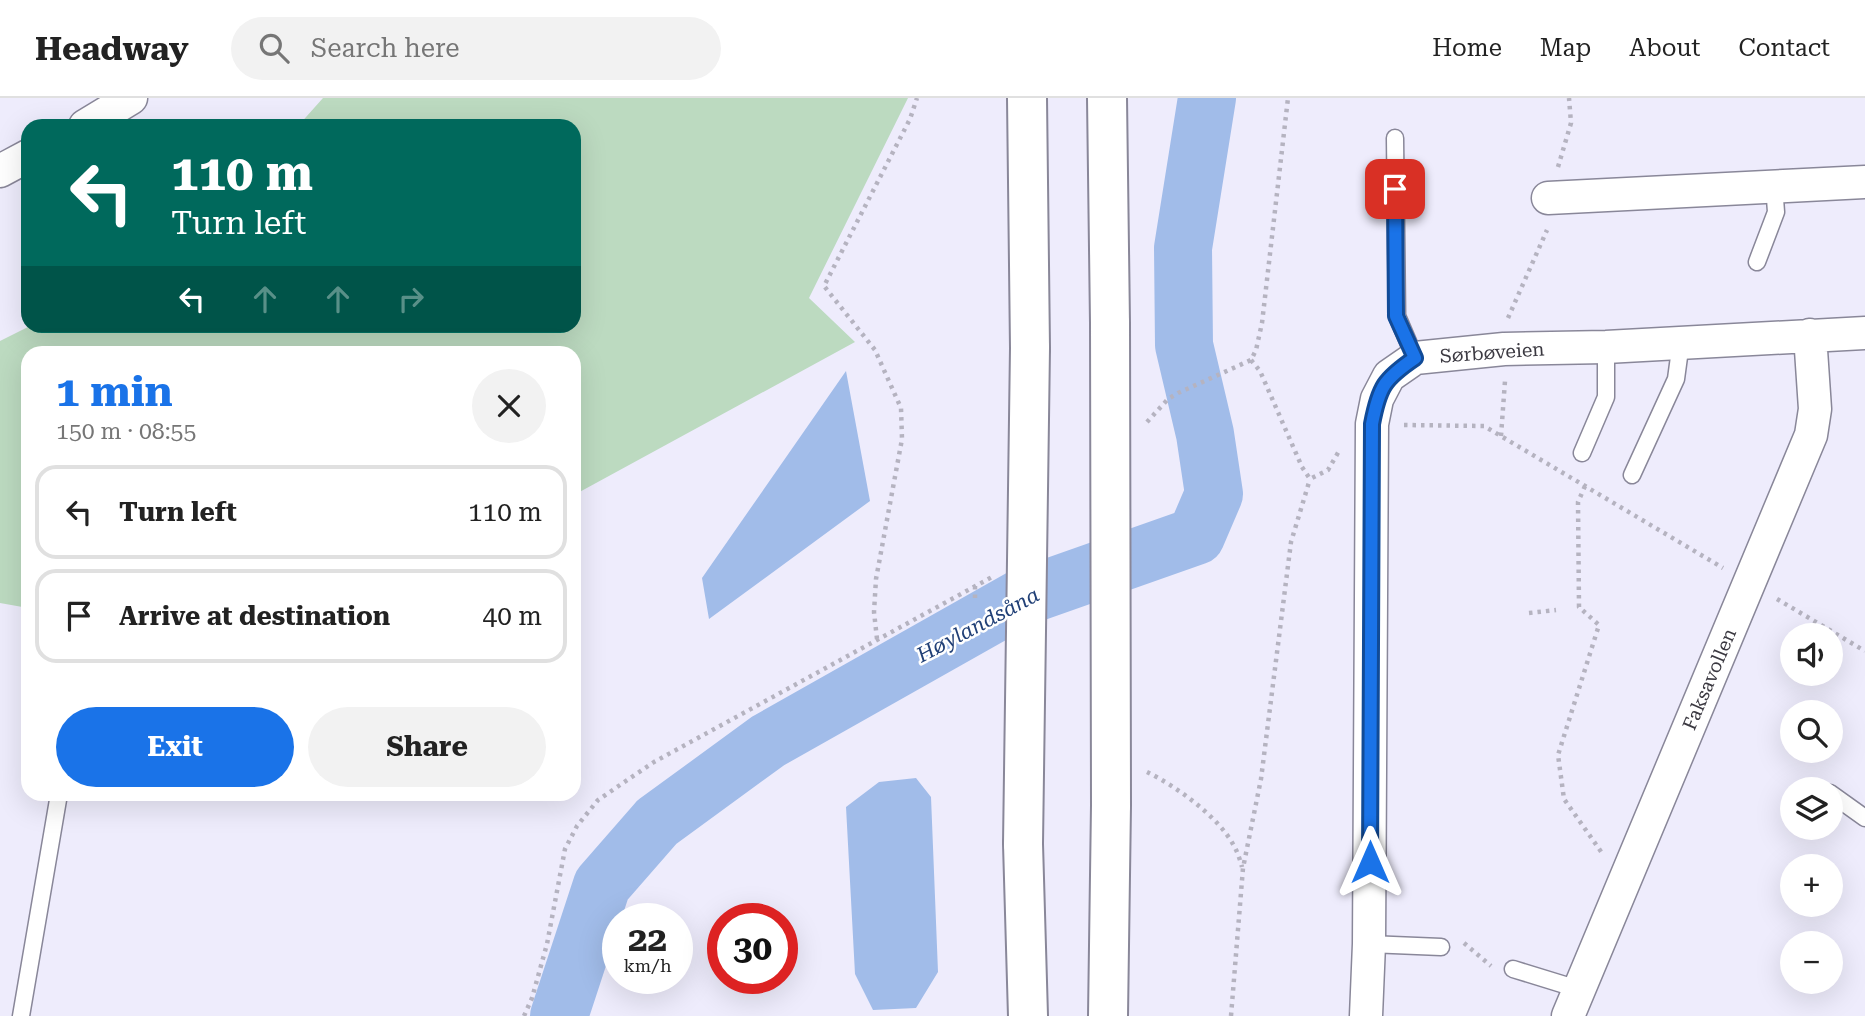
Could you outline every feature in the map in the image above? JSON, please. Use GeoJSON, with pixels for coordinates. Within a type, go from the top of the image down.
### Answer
{"type":"FeatureCollection","features":[{"type":"Feature","properties":{"kind":"highway"},"geometry":{"type":"LineString","coordinates":[[1027,98],[1030,348],[1024,844],[1028,1016]]}},
{"type":"Feature","properties":{"kind":"highway"},"geometry":{"type":"LineString","coordinates":[[1107,98],[1111,805],[1108,1016]]}},
{"type":"Feature","properties":{"kind":"street"},"geometry":{"type":"LineString","coordinates":[[96,119],[131,98]]}},
{"type":"Feature","properties":{"kind":"street"},"geometry":{"type":"LineString","coordinates":[[0,170],[21,160]]}},
{"type":"Feature","properties":{"kind":"street"},"geometry":{"type":"LineString","coordinates":[[1548,198],[1865,182]]}},
{"type":"Feature","properties":{"kind":"street","name":"Sørbøveien"},"geometry":{"type":"LineString","coordinates":[[1366,1016],[1369,944],[1372,424],[1377,399],[1389,376],[1415,358],[1504,349],[1606,347],[1865,333]]}},
{"type":"Feature","properties":{"kind":"street","name":"Faksavollen"},"geometry":{"type":"LineString","coordinates":[[1573,1003],[1811,435],[1815,409],[1811,335]]}},
{"type":"Feature","properties":{"kind":"lane"},"geometry":{"type":"LineString","coordinates":[[1395,138],[1396,316],[1415,358]]}},
{"type":"Feature","properties":{"kind":"lane"},"geometry":{"type":"LineString","coordinates":[[1757,262],[1776,212],[1774,186]]}},
{"type":"Feature","properties":{"kind":"lane"},"geometry":{"type":"LineString","coordinates":[[1632,475],[1676,379],[1681,342]]}},
{"type":"Feature","properties":{"kind":"lane"},"geometry":{"type":"LineString","coordinates":[[1582,453],[1606,397],[1606,347]]}},
{"type":"Feature","properties":{"kind":"lane"},"geometry":{"type":"LineString","coordinates":[[20,1016],[58,801]]}},
{"type":"Feature","properties":{"kind":"lane"},"geometry":{"type":"LineString","coordinates":[[1843,802],[1865,818]]}},
{"type":"Feature","properties":{"kind":"lane"},"geometry":{"type":"LineString","coordinates":[[1369,944],[1441,947]]}},
{"type":"Feature","properties":{"kind":"lane"},"geometry":{"type":"LineString","coordinates":[[1513,969],[1573,1003]]}},
{"type":"Feature","properties":{"kind":"path"},"geometry":{"type":"LineString","coordinates":[[877,639],[874,612],[876,579],[902,439],[901,408],[876,350],[824,286],[910,119],[917,98]]}},
{"type":"Feature","properties":{"kind":"path"},"geometry":{"type":"LineString","coordinates":[[1145,424],[1178,393],[1251,360],[1262,323],[1288,98]]}},
{"type":"Feature","properties":{"kind":"path"},"geometry":{"type":"LineString","coordinates":[[1548,198],[1571,124],[1569,98]]}},
{"type":"Feature","properties":{"kind":"path"},"geometry":{"type":"LineString","coordinates":[[1251,360],[1260,371],[1302,467],[1310,479]]}},
{"type":"Feature","properties":{"kind":"path"},"geometry":{"type":"LineString","coordinates":[[1399,425],[1484,426],[1865,651]]}},
{"type":"Feature","properties":{"kind":"path"},"geometry":{"type":"LineString","coordinates":[[1231,1016],[1243,868],[1261,779],[1291,542],[1310,479],[1328,470],[1342,447]]}},
{"type":"Feature","properties":{"kind":"path"},"geometry":{"type":"LineString","coordinates":[[1586,486],[1578,502],[1579,607],[1599,625],[1558,755],[1564,799],[1606,858],[1628,872]]}},
{"type":"Feature","properties":{"kind":"path"},"geometry":{"type":"LineString","coordinates":[[524,1016],[532,998],[547,944],[565,849],[577,826],[598,800],[654,762],[997,574]]}},
{"type":"Feature","properties":{"kind":"path"},"geometry":{"type":"LineString","coordinates":[[975,586],[975,603]]}},
{"type":"Feature","properties":{"kind":"path"},"geometry":{"type":"LineString","coordinates":[[1529,613],[1556,610]]}},
{"type":"Feature","properties":{"kind":"path"},"geometry":{"type":"LineString","coordinates":[[1142,770],[1163,780],[1222,828],[1234,846],[1243,868]]}},
{"type":"Feature","properties":{"kind":"path"},"geometry":{"type":"LineString","coordinates":[[1441,947],[1463,942],[1489,966],[1513,969]]}},
{"type":"Feature","properties":{"kind":"green space"},"geometry":{"type":"Polygon","coordinates":[[[323,98],[908,98],[809,298],[855,342],[581,491],[581,346],[21,346],[21,607],[0,603],[0,341],[21,330],[21,333],[581,333],[581,119],[304,119],[323,98]]]}},
{"type":"Feature","properties":{"kind":"water"},"geometry":{"type":"Polygon","coordinates":[[[846,371],[870,501],[709,619],[702,578],[846,371]]]}},
{"type":"Feature","properties":{"kind":"water"},"geometry":{"type":"Polygon","coordinates":[[[916,778],[931,797],[938,972],[916,1008],[873,1010],[855,974],[846,807],[879,782],[916,778]]]}},
{"type":"Feature","properties":{"kind":"waterway","name":"Høylandsåna"},"geometry":{"type":"LineString","coordinates":[[559,1016],[602,885],[657,822],[768,741],[1023,597],[1196,536],[1214,494],[1205,434],[1184,345],[1183,248],[1207,98]]}},
{"type":"Feature","properties":{"kind":"route"},"geometry":{"type":"LineString","coordinates":[[1370,862],[1372,424],[1377,399],[1389,376],[1415,358],[1396,316],[1395,189]]}}]}
